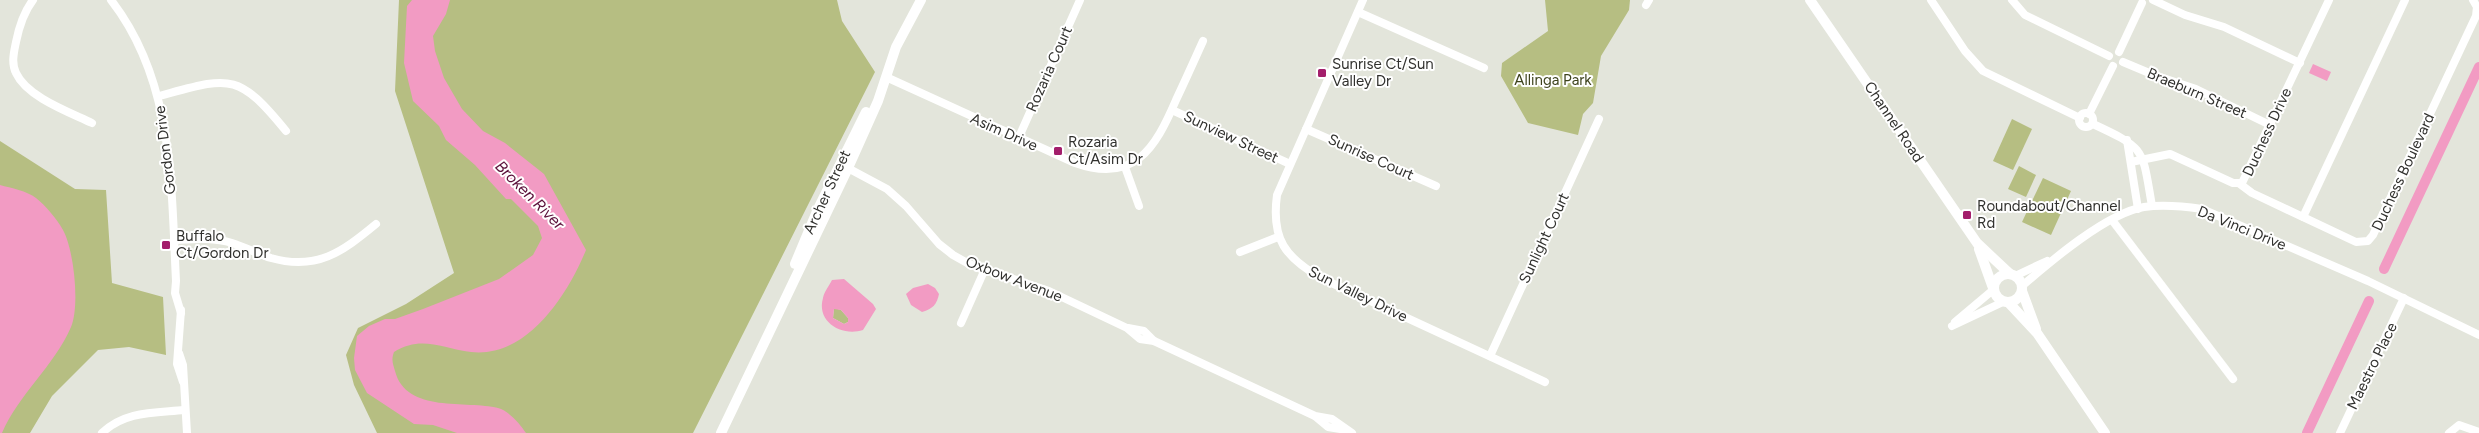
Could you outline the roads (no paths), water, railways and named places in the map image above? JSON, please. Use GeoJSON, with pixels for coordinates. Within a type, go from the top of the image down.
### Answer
{"type":"FeatureCollection","features":[{"type":"Feature","properties":{"kind":"street"},"geometry":{"type":"LineString","coordinates":[[33,0],[26,10],[19,28],[13,59],[16,73],[45,100],[92,123]]}},
{"type":"Feature","properties":{"kind":"street","name":"Gordon Drive"},"geometry":{"type":"LineString","coordinates":[[111,0],[132,32],[149,66],[159,96],[166,130],[176,281],[183,304],[178,350],[183,364],[184,410],[187,433]]}},
{"type":"Feature","properties":{"kind":"street","name":"Rozaria Court"},"geometry":{"type":"LineString","coordinates":[[1018,139],[1080,0]]}},
{"type":"Feature","properties":{"kind":"street","name":"Sun Valley Drive"},"geometry":{"type":"LineString","coordinates":[[1363,0],[1277,195],[1275,210],[1278,237],[1286,251],[1302,267],[1545,382]]}},
{"type":"Feature","properties":{"kind":"street","name":"Channel Road"},"geometry":{"type":"LineString","coordinates":[[1810,0],[1977,243],[2012,275]]}},
{"type":"Feature","properties":{"kind":"street"},"geometry":{"type":"LineString","coordinates":[[1931,0],[1965,51],[1983,72],[2080,118]]}},
{"type":"Feature","properties":{"kind":"street"},"geometry":{"type":"LineString","coordinates":[[2012,0],[2025,15],[2109,56]]}},
{"type":"Feature","properties":{"kind":"street"},"geometry":{"type":"LineString","coordinates":[[2119,52],[2140,2],[2147,4],[2152,0],[2186,15],[2224,27],[2300,63]]}},
{"type":"Feature","properties":{"kind":"street"},"geometry":{"type":"LineString","coordinates":[[2303,217],[2405,0]]}},
{"type":"Feature","properties":{"kind":"street","name":"Duchess Boulevard"},"geometry":{"type":"LineString","coordinates":[[2240,184],[2252,193],[2303,217],[2359,242],[2366,242],[2372,237],[2476,16],[2477,7],[2473,0]]}},
{"type":"Feature","properties":{"kind":"street","name":"Duchess Drive"},"geometry":{"type":"LineString","coordinates":[[2131,162],[2170,154],[2233,183],[2240,184],[2244,181],[2300,63],[2326,1]]}},
{"type":"Feature","properties":{"kind":"street","name":"Archer Street"},"geometry":{"type":"LineString","coordinates":[[721,433],[844,166],[878,101],[881,88],[902,49],[920,2]]}},
{"type":"Feature","properties":{"kind":"street"},"geometry":{"type":"LineString","coordinates":[[1358,12],[1484,68]]}},
{"type":"Feature","properties":{"kind":"street"},"geometry":{"type":"LineString","coordinates":[[1139,206],[1126,167],[1148,152],[1162,133],[1202,41]]}},
{"type":"Feature","properties":{"kind":"street"},"geometry":{"type":"LineString","coordinates":[[2112,52],[2119,52],[2122,55],[2123,62],[2119,66],[2113,66],[2109,63],[2109,56],[2112,52]]}},
{"type":"Feature","properties":{"kind":"street","name":"Braeburn Street"},"geometry":{"type":"LineString","coordinates":[[2123,62],[2196,89],[2270,125]]}},
{"type":"Feature","properties":{"kind":"street"},"geometry":{"type":"LineString","coordinates":[[2089,114],[2113,66]]}},
{"type":"Feature","properties":{"kind":"street","name":"Asim Drive"},"geometry":{"type":"LineString","coordinates":[[887,74],[1018,139],[1093,169],[1126,167]]}},
{"type":"Feature","properties":{"kind":"street"},"geometry":{"type":"LineString","coordinates":[[159,96],[213,82],[233,84],[254,94],[286,131]]}},
{"type":"Feature","properties":{"kind":"street","name":"Sunview Street"},"geometry":{"type":"LineString","coordinates":[[1172,110],[1290,164]]}},
{"type":"Feature","properties":{"kind":"street"},"geometry":{"type":"LineString","coordinates":[[2093,124],[2094,119],[2089,114],[2084,113],[2080,118],[2081,125],[2085,127],[2093,124],[2127,140],[2139,149],[2144,160],[2152,206]]}},
{"type":"Feature","properties":{"kind":"street","name":"Sunlight Court"},"geometry":{"type":"LineString","coordinates":[[1490,356],[1599,119]]}},
{"type":"Feature","properties":{"kind":"street","name":"Sunrise Court"},"geometry":{"type":"LineString","coordinates":[[1306,129],[1436,186]]}},
{"type":"Feature","properties":{"kind":"street"},"geometry":{"type":"LineString","coordinates":[[2127,140],[2138,209]]}},
{"type":"Feature","properties":{"kind":"street","name":"Oxbow Avenue"},"geometry":{"type":"LineString","coordinates":[[844,166],[887,189],[906,206],[933,238],[954,255],[985,269],[1049,291],[1127,328],[1144,331],[1154,341],[1314,416],[1332,419],[1350,432]]}},
{"type":"Feature","properties":{"kind":"street","name":"Da Vinci Drive"},"geometry":{"type":"LineString","coordinates":[[2022,289],[2054,259],[2112,220],[2138,209],[2174,205],[2202,208],[2368,281],[2479,335]]}},
{"type":"Feature","properties":{"kind":"street"},"geometry":{"type":"LineString","coordinates":[[2112,220],[2233,379]]}},
{"type":"Feature","properties":{"kind":"street"},"geometry":{"type":"LineString","coordinates":[[174,240],[212,239],[231,242],[270,258],[303,262],[319,261],[333,256],[376,224]]}},
{"type":"Feature","properties":{"kind":"street"},"geometry":{"type":"LineString","coordinates":[[1240,252],[1278,237]]}},
{"type":"Feature","properties":{"kind":"street","name":"Channel Road"},"geometry":{"type":"LineString","coordinates":[[1977,243],[1993,289]]}},
{"type":"Feature","properties":{"kind":"street","name":"Da Vinci Drive"},"geometry":{"type":"LineString","coordinates":[[2012,275],[2054,259]]}},
{"type":"Feature","properties":{"kind":"street"},"geometry":{"type":"LineString","coordinates":[[961,323],[985,269]]}},
{"type":"Feature","properties":{"kind":"street"},"geometry":{"type":"LineString","coordinates":[[2022,289],[2015,301],[2006,302],[1952,326],[1968,309],[1993,289],[2000,276],[2012,275],[2022,289],[2037,332]]}},
{"type":"Feature","properties":{"kind":"street"},"geometry":{"type":"LineString","coordinates":[[1993,289],[1998,299],[2006,302],[2037,332],[2105,433]]}},
{"type":"Feature","properties":{"kind":"street","name":"Maestro Place"},"geometry":{"type":"LineString","coordinates":[[2340,433],[2404,298]]}},
{"type":"Feature","properties":{"kind":"street"},"geometry":{"type":"LineString","coordinates":[[102,433],[112,423],[130,415],[184,410]]}},
{"type":"Feature","properties":{"kind":"street"},"geometry":{"type":"LineString","coordinates":[[2449,433],[2459,425],[2479,432]]}},
{"type":"Feature","properties":{"kind":"water","name":"Broken River"},"geometry":{"type":"Polygon","coordinates":[[[412,0],[450,0],[446,14],[433,36],[435,51],[444,78],[462,109],[483,131],[505,143],[544,174],[586,250],[568,286],[556,304],[527,334],[510,345],[491,351],[471,352],[431,344],[413,344],[394,352],[392,360],[401,385],[411,394],[439,403],[498,408],[510,415],[526,433],[457,433],[433,425],[414,424],[367,393],[355,370],[354,358],[357,336],[369,326],[385,319],[395,319],[423,309],[499,279],[533,255],[542,238],[538,226],[511,199],[506,199],[475,165],[446,140],[439,126],[413,101],[404,63],[407,6],[412,0]]]}},
{"type":"Feature","properties":{"kind":"water"},"geometry":{"type":"Polygon","coordinates":[[[2313,64],[2331,72],[2327,81],[2309,73],[2313,64]]]}},
{"type":"Feature","properties":{"kind":"water"},"geometry":{"type":"Polygon","coordinates":[[[0,185],[19,190],[36,198],[58,221],[67,239],[70,251],[75,292],[74,318],[64,341],[18,405],[2,433],[0,433],[0,185]]]}},
{"type":"Feature","properties":{"kind":"water"},"geometry":{"type":"Polygon","coordinates":[[[844,279],[873,304],[876,309],[863,330],[855,332],[839,329],[827,321],[823,314],[823,298],[832,280],[844,279]],[[834,309],[833,318],[844,324],[848,322],[848,318],[841,310],[834,309]]]}},
{"type":"Feature","properties":{"kind":"water"},"geometry":{"type":"Polygon","coordinates":[[[928,284],[935,288],[939,294],[934,306],[922,312],[911,305],[906,294],[913,288],[928,284]]]}},
{"type":"Feature","properties":{"kind":"waterway"},"geometry":{"type":"LineString","coordinates":[[2384,269],[2479,67]]}},
{"type":"Feature","properties":{"kind":"waterway"},"geometry":{"type":"LineString","coordinates":[[2307,433],[2369,301]]}},
{"type":"Feature","properties":{"kind":"place","name":"Sunrise Ct/Sun Valley Dr"},"geometry":{"type":"Point","coordinates":[1322,73]}},
{"type":"Feature","properties":{"kind":"place","name":"Rozaria Ct/Asim Dr"},"geometry":{"type":"Point","coordinates":[1058,151]}},
{"type":"Feature","properties":{"kind":"place","name":"Roundabout/Channel Rd"},"geometry":{"type":"Point","coordinates":[1967,215]}},
{"type":"Feature","properties":{"kind":"place","name":"Buffalo Ct/Gordon Dr"},"geometry":{"type":"Point","coordinates":[166,245]}},
{"type":"Feature","properties":{"kind":"park label","name":"Allinga Park"},"geometry":{"type":"Point","coordinates":[1553,80]}}]}
